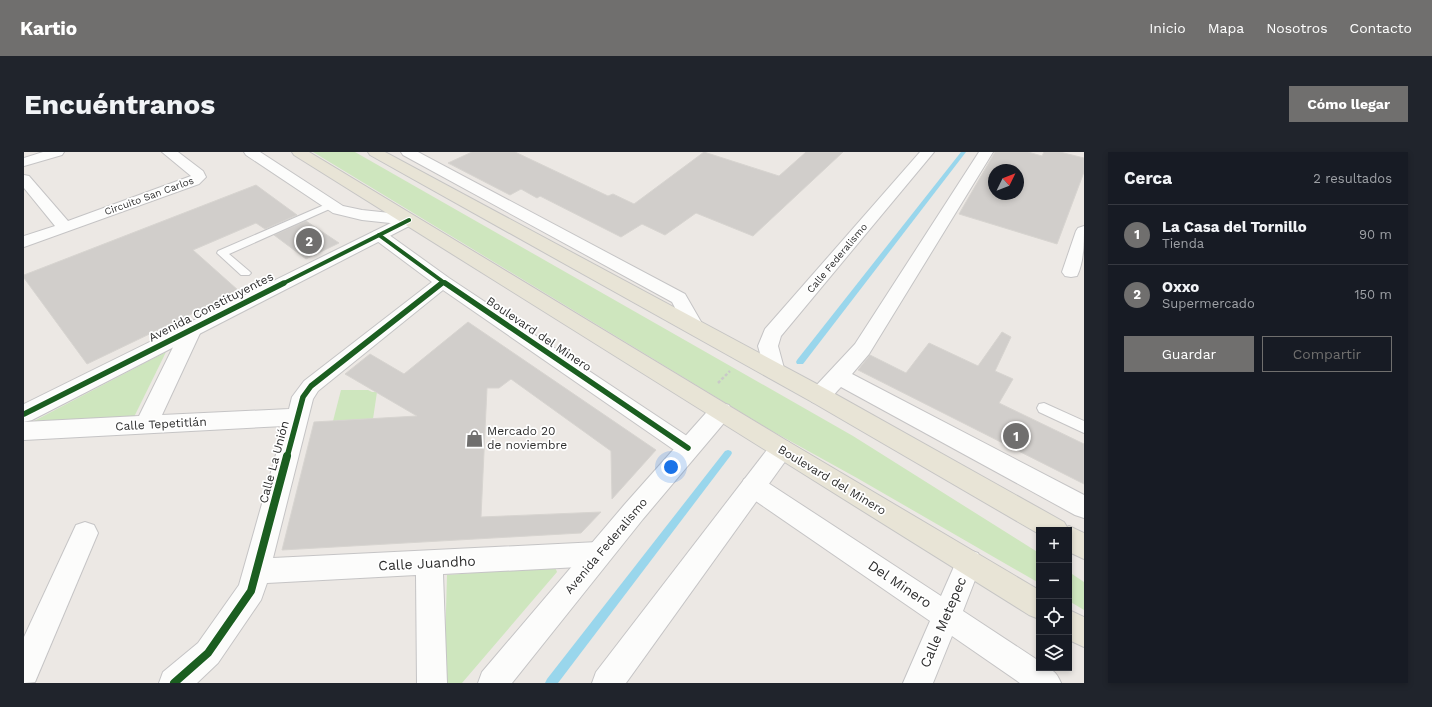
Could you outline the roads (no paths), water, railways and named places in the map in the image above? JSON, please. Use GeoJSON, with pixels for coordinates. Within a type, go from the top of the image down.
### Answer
{"type":"FeatureCollection","features":[{"type":"Feature","properties":{"kind":"main road","name":"Boulevard del Minero"},"geometry":{"type":"LineString","coordinates":[[299,152],[781,449],[1036,603]]}},
{"type":"Feature","properties":{"kind":"main road"},"geometry":{"type":"LineString","coordinates":[[376,152],[820,396],[1050,527]]}},
{"type":"Feature","properties":{"kind":"main road"},"geometry":{"type":"LineString","coordinates":[[1072,540],[1084,547]]}},
{"type":"Feature","properties":{"kind":"main road"},"geometry":{"type":"LineString","coordinates":[[1072,626],[1084,633]]}},
{"type":"Feature","properties":{"kind":"street"},"geometry":{"type":"LineString","coordinates":[[24,162],[57,152]]}},
{"type":"Feature","properties":{"kind":"street"},"geometry":{"type":"LineString","coordinates":[[251,152],[338,210],[362,215],[409,220]]}},
{"type":"Feature","properties":{"kind":"street"},"geometry":{"type":"LineString","coordinates":[[408,152],[678,298],[694,327]]}},
{"type":"Feature","properties":{"kind":"street","name":"Calle Federalismo"},"geometry":{"type":"LineString","coordinates":[[775,372],[768,346],[772,334],[927,152]]}},
{"type":"Feature","properties":{"kind":"street"},"geometry":{"type":"LineString","coordinates":[[820,396],[862,349],[986,152]]}},
{"type":"Feature","properties":{"kind":"street","name":"Circuito San Carlos"},"geometry":{"type":"LineString","coordinates":[[24,242],[194,181],[199,177],[198,174],[173,153]]}},
{"type":"Feature","properties":{"kind":"street"},"geometry":{"type":"LineString","coordinates":[[24,179],[64,228]]}},
{"type":"Feature","properties":{"kind":"street","name":"Avenida Constituyentes"},"geometry":{"type":"LineString","coordinates":[[24,414],[409,220]]}},
{"type":"Feature","properties":{"kind":"street"},"geometry":{"type":"LineString","coordinates":[[1071,272],[1084,231]]}},
{"type":"Feature","properties":{"kind":"street","name":"Boulevard del Minero"},"geometry":{"type":"LineString","coordinates":[[379,235],[443,282],[688,448]]}},
{"type":"Feature","properties":{"kind":"street","name":"Calle La Unión"},"geometry":{"type":"LineString","coordinates":[[174,683],[208,653],[251,591],[303,397],[311,386],[443,282]]}},
{"type":"Feature","properties":{"kind":"street"},"geometry":{"type":"LineString","coordinates":[[146,425],[192,329]]}},
{"type":"Feature","properties":{"kind":"street"},"geometry":{"type":"LineString","coordinates":[[838,376],[1084,506]]}},
{"type":"Feature","properties":{"kind":"street","name":"Avenida Federalismo"},"geometry":{"type":"LineString","coordinates":[[493,683],[598,554],[688,448],[711,405]]}},
{"type":"Feature","properties":{"kind":"street","name":"Calle Tepetitlán"},"geometry":{"type":"LineString","coordinates":[[24,431],[297,417]]}},
{"type":"Feature","properties":{"kind":"street"},"geometry":{"type":"LineString","coordinates":[[607,683],[781,449]]}},
{"type":"Feature","properties":{"kind":"street","name":"Del Minero"},"geometry":{"type":"LineString","coordinates":[[753,486],[946,614],[1046,683]]}},
{"type":"Feature","properties":{"kind":"street"},"geometry":{"type":"LineString","coordinates":[[24,671],[85,533]]}},
{"type":"Feature","properties":{"kind":"street","name":"Calle Juandho"},"geometry":{"type":"LineString","coordinates":[[256,571],[598,554]]}},
{"type":"Feature","properties":{"kind":"street","name":"Calle Metepec"},"geometry":{"type":"LineString","coordinates":[[918,683],[969,562]]}},
{"type":"Feature","properties":{"kind":"street"},"geometry":{"type":"LineString","coordinates":[[429,563],[432,683]]}},
{"type":"Feature","properties":{"kind":"lane"},"geometry":{"type":"LineString","coordinates":[[245,272],[222,253],[331,205]]}},
{"type":"Feature","properties":{"kind":"lane"},"geometry":{"type":"LineString","coordinates":[[1044,408],[1084,427]]}},
{"type":"Feature","properties":{"kind":"waterway"},"geometry":{"type":"LineString","coordinates":[[800,362],[964,152]]}},
{"type":"Feature","properties":{"kind":"waterway"},"geometry":{"type":"LineString","coordinates":[[551,683],[728,453]]}},
{"type":"Feature","properties":{"kind":"place","name":"Oxxo"},"geometry":{"type":"Point","coordinates":[309,241]}},
{"type":"Feature","properties":{"kind":"place","name":"La Casa del Tornillo"},"geometry":{"type":"Point","coordinates":[1016,436]}},
{"type":"Feature","properties":{"kind":"place","name":"Mercado 20 de noviembre"},"geometry":{"type":"Point","coordinates":[474,438]}}]}
